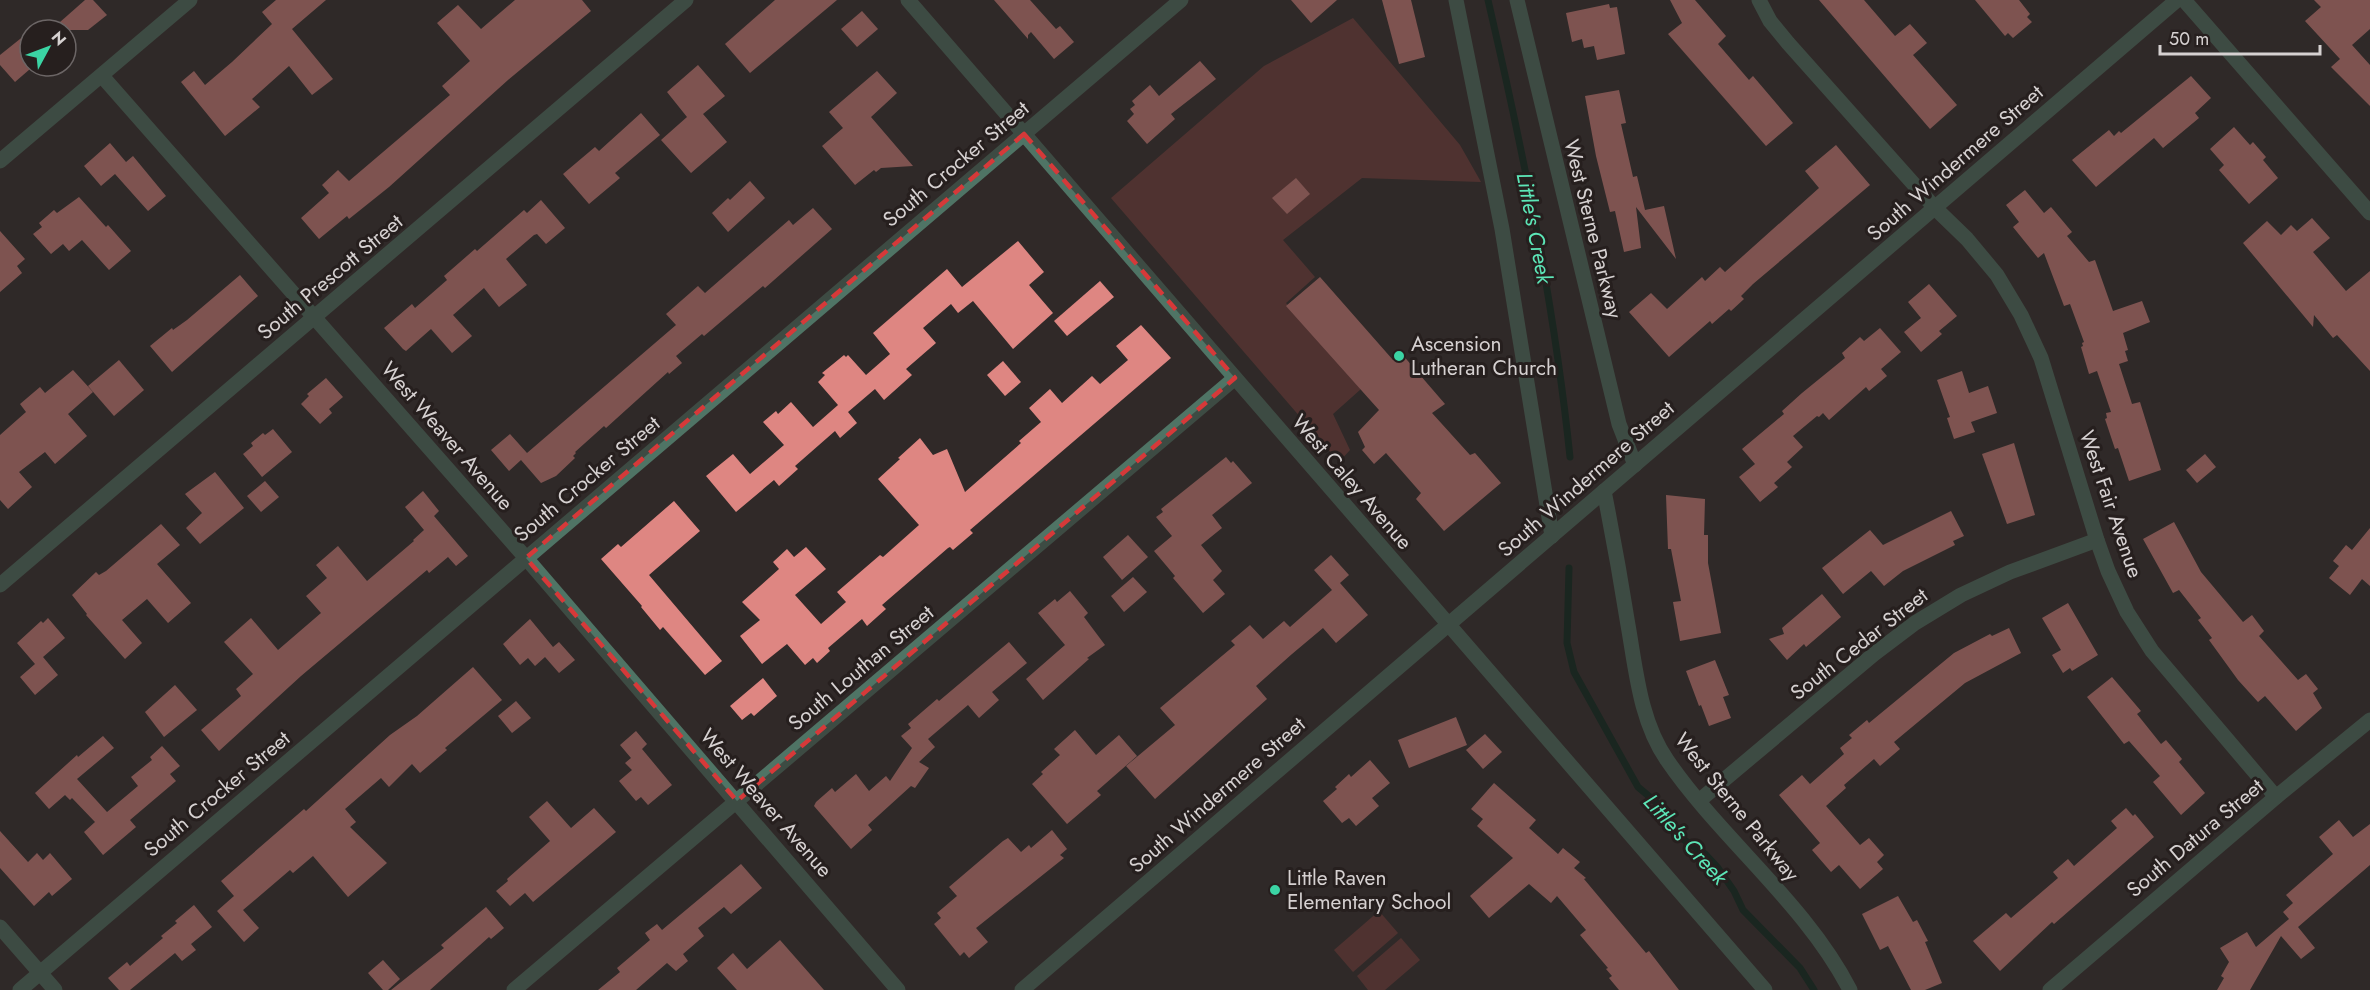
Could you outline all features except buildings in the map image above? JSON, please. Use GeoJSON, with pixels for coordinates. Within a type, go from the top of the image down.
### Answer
{"type":"FeatureCollection","features":[{"type":"Feature","properties":{"kind":"street"},"geometry":{"type":"LineString","coordinates":[[0,161],[190,0]]}},
{"type":"Feature","properties":{"kind":"street","name":"South Prescott Street"},"geometry":{"type":"LineString","coordinates":[[0,585],[686,0]]}},
{"type":"Feature","properties":{"kind":"street","name":"West Caley Avenue"},"geometry":{"type":"LineString","coordinates":[[908,0],[1765,990]]}},
{"type":"Feature","properties":{"kind":"street","name":"South Crocker Street"},"geometry":{"type":"LineString","coordinates":[[20,990],[1181,0]]}},
{"type":"Feature","properties":{"kind":"street"},"geometry":{"type":"LineString","coordinates":[[1456,0],[1502,229],[1552,536]]}},
{"type":"Feature","properties":{"kind":"street","name":"West Sterne Parkway"},"geometry":{"type":"LineString","coordinates":[[1516,0],[1619,424],[1635,465]]}},
{"type":"Feature","properties":{"kind":"street","name":"West Fair Avenue"},"geometry":{"type":"LineString","coordinates":[[1759,0],[1770,21],[1788,43],[1935,208],[1967,239],[1997,275],[2021,315],[2041,358],[2097,540],[2127,612],[2152,651],[2276,797]]}},
{"type":"Feature","properties":{"kind":"street","name":"South Windermere Street"},"geometry":{"type":"LineString","coordinates":[[1022,990],[2178,0]]}},
{"type":"Feature","properties":{"kind":"street"},"geometry":{"type":"LineString","coordinates":[[2184,0],[2370,213]]}},
{"type":"Feature","properties":{"kind":"street","name":"West Weaver Avenue"},"geometry":{"type":"LineString","coordinates":[[102,76],[526,558],[898,990]]}},
{"type":"Feature","properties":{"kind":"street","name":"South Louthan Street"},"geometry":{"type":"LineString","coordinates":[[514,990],[1235,378]]}},
{"type":"Feature","properties":{"kind":"street","name":"West Sterne Parkway"},"geometry":{"type":"LineString","coordinates":[[1604,491],[1638,680],[1648,723],[1666,759],[1812,932],[1839,968],[1850,990]]}},
{"type":"Feature","properties":{"kind":"street","name":"South Cedar Street"},"geometry":{"type":"LineString","coordinates":[[1700,800],[1874,654],[1915,623],[1961,595],[2010,572],[2097,540]]}},
{"type":"Feature","properties":{"kind":"street","name":"South Datura Street"},"geometry":{"type":"LineString","coordinates":[[2049,990],[2370,720]]}},
{"type":"Feature","properties":{"kind":"street"},"geometry":{"type":"LineString","coordinates":[[0,927],[55,990]]}},
{"type":"Feature","properties":{"kind":"highlighted area"},"geometry":{"type":"Polygon","coordinates":[[[1024,134],[1235,378],[737,801],[526,558],[1024,134]]]}},
{"type":"Feature","properties":{"kind":"shaded area"},"geometry":{"type":"Polygon","coordinates":[[[1353,18],[1460,145],[1481,182],[1362,178],[1283,240],[1315,277],[1286,303],[1361,389],[1333,414],[1350,450],[1339,462],[1111,198],[1264,66],[1353,18]]]}},
{"type":"Feature","properties":{"kind":"shaded area"},"geometry":{"type":"Polygon","coordinates":[[[1379,911],[1398,933],[1353,972],[1334,950],[1379,911]]]}},
{"type":"Feature","properties":{"kind":"shaded area"},"geometry":{"type":"Polygon","coordinates":[[[1401,938],[1420,960],[1385,990],[1368,990],[1357,976],[1401,938]]]}},
{"type":"Feature","properties":{"kind":"waterway","name":"Little's Creek"},"geometry":{"type":"LineString","coordinates":[[1488,0],[1536,227],[1555,342],[1570,457]]}},
{"type":"Feature","properties":{"kind":"waterway","name":"Little's Creek"},"geometry":{"type":"LineString","coordinates":[[1569,568],[1567,643],[1574,672],[1638,787],[1657,803],[1674,833],[1705,854],[1718,868],[1734,891],[1743,910],[1800,968],[1814,990]]}},
{"type":"Feature","properties":{"kind":"place","name":"Ascension Lutheran Church"},"geometry":{"type":"Point","coordinates":[1399,356]}},
{"type":"Feature","properties":{"kind":"place","name":"Little Raven Elementary School"},"geometry":{"type":"Point","coordinates":[1275,890]}}]}
